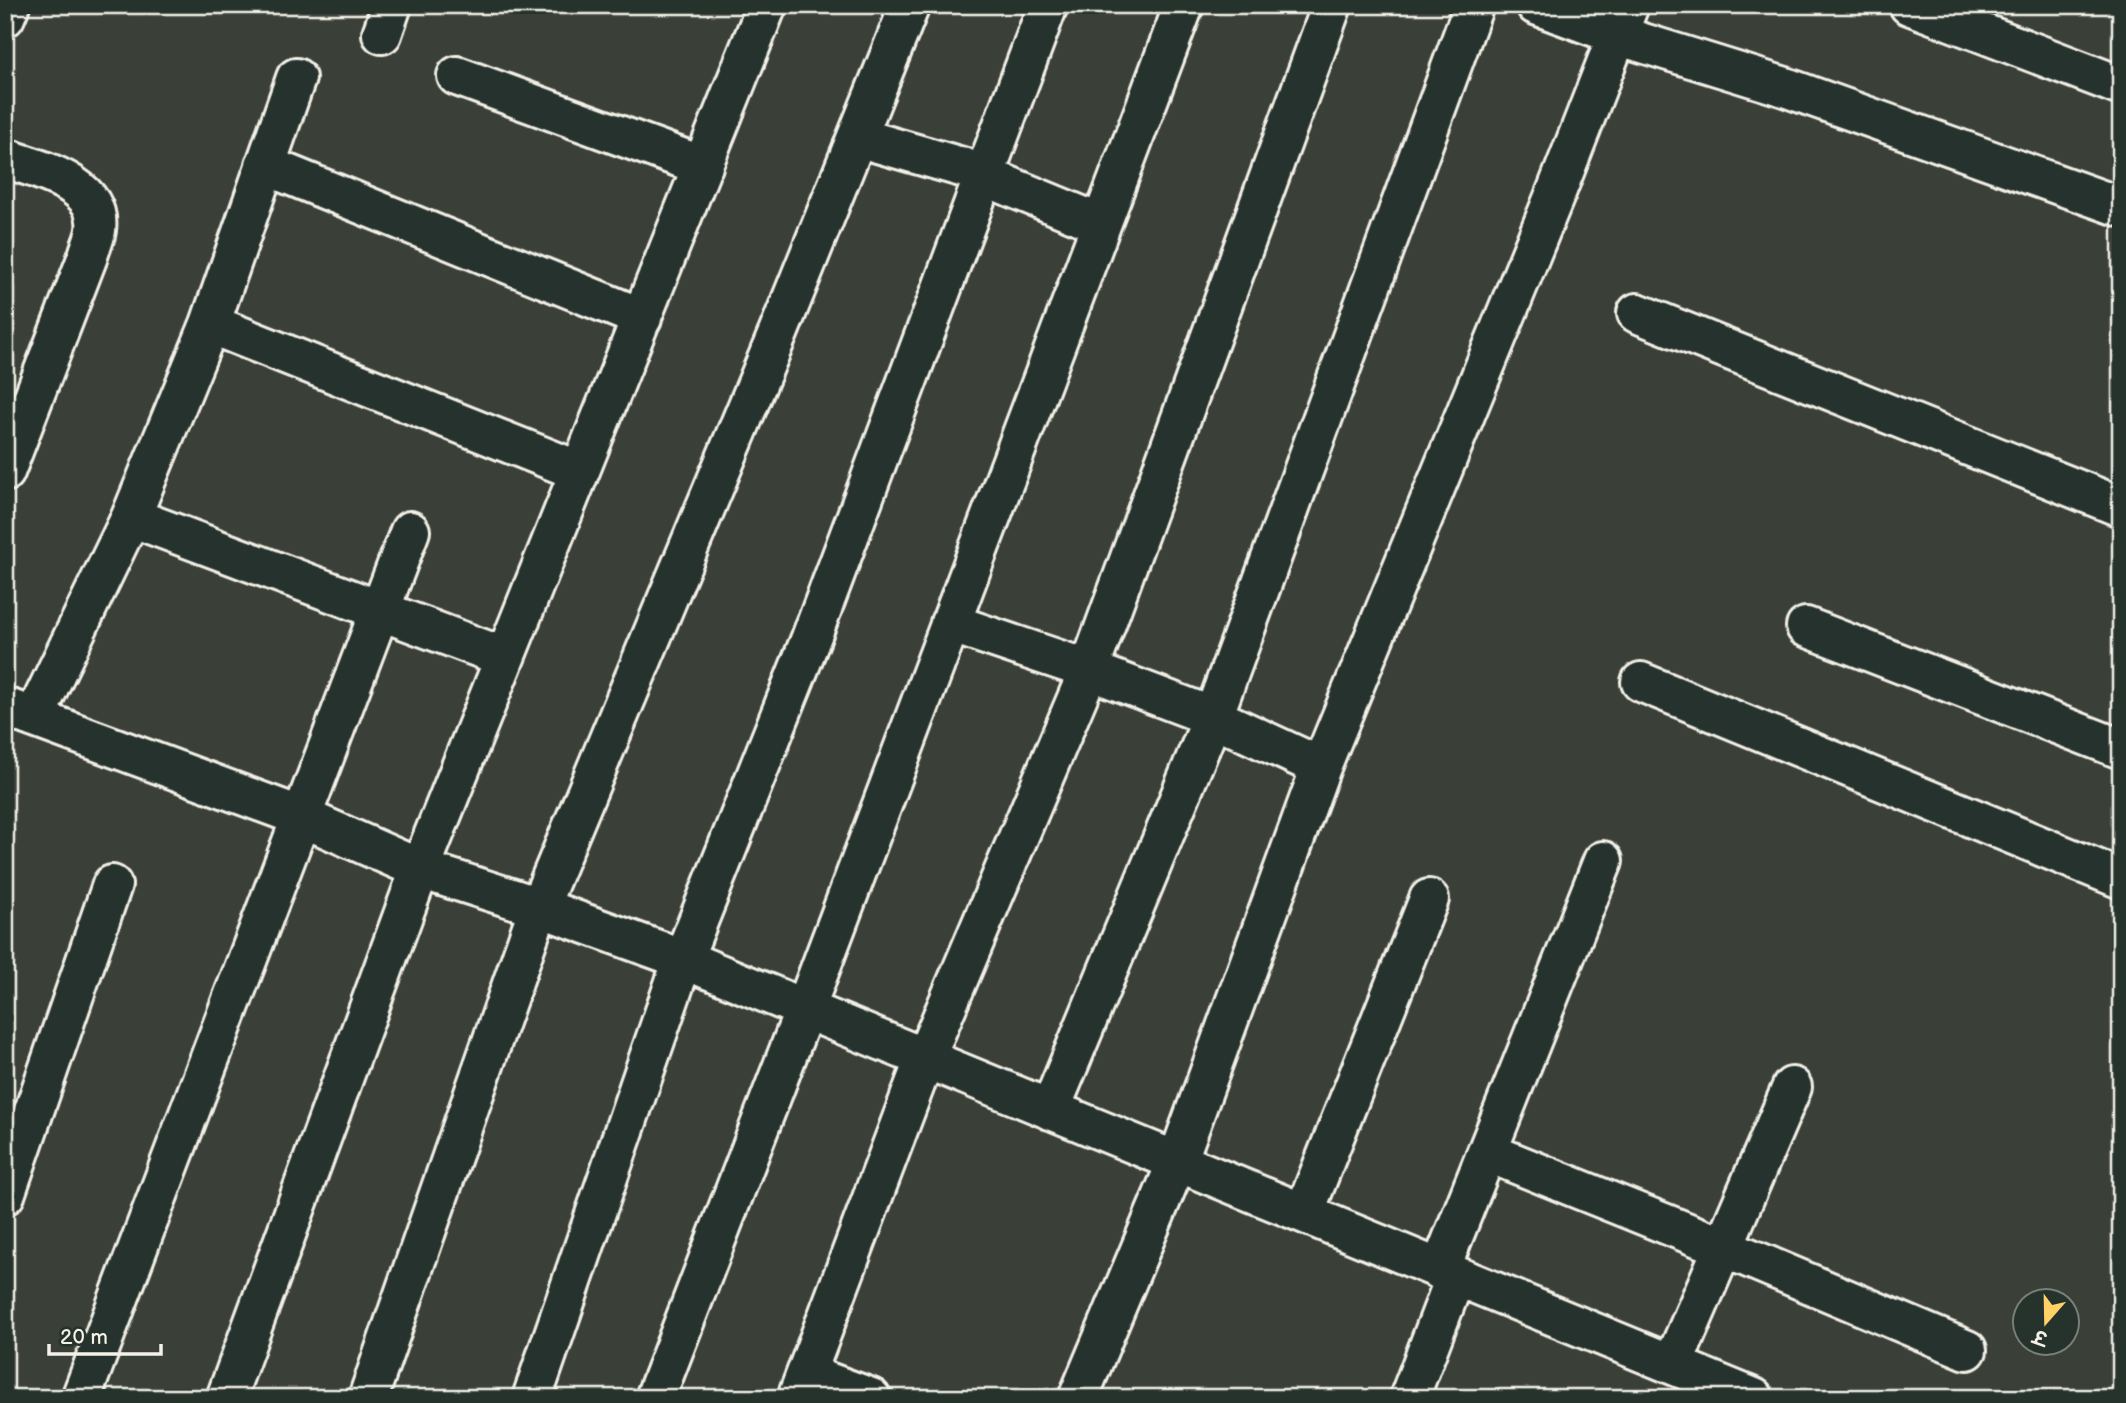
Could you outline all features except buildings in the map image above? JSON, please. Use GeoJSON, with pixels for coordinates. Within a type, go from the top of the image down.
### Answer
{"type":"FeatureCollection","features":[{"type":"Feature","properties":{"kind":"street"},"geometry":{"type":"LineString","coordinates":[[5,17],[10,5]]}},
{"type":"Feature","properties":{"kind":"street"},"geometry":{"type":"LineString","coordinates":[[226,1398],[420,869],[767,5]]}},
{"type":"Feature","properties":{"kind":"street"},"geometry":{"type":"LineString","coordinates":[[368,1398],[539,906],[779,331],[910,5]]}},
{"type":"Feature","properties":{"kind":"street"},"geometry":{"type":"LineString","coordinates":[[532,1398],[683,960],[811,638],[1048,5]]}},
{"type":"Feature","properties":{"kind":"street"},"geometry":{"type":"LineString","coordinates":[[656,1398],[1184,5]]}},
{"type":"Feature","properties":{"kind":"street"},"geometry":{"type":"LineString","coordinates":[[871,1398],[801,1386],[925,1058],[1089,670],[1332,5]]}},
{"type":"Feature","properties":{"kind":"street"},"geometry":{"type":"LineString","coordinates":[[1050,1110],[1213,718],[1474,5]]}},
{"type":"Feature","properties":{"kind":"street"},"geometry":{"type":"LineString","coordinates":[[1536,5],[1623,20],[1785,87],[2121,207]]}},
{"type":"Feature","properties":{"kind":"street"},"geometry":{"type":"LineString","coordinates":[[1909,5],[2121,86]]}},
{"type":"Feature","properties":{"kind":"street"},"geometry":{"type":"LineString","coordinates":[[1078,1398],[1177,1162],[1321,767],[1557,190],[1623,20]]}},
{"type":"Feature","properties":{"kind":"street"},"geometry":{"type":"LineString","coordinates":[[457,76],[703,166]]}},
{"type":"Feature","properties":{"kind":"street"},"geometry":{"type":"LineString","coordinates":[[296,78],[210,324],[131,517],[19,713],[302,817],[420,869],[539,906],[683,960],[1754,1398]]}},
{"type":"Feature","properties":{"kind":"street"},"geometry":{"type":"LineString","coordinates":[[857,137],[985,176],[1101,224]]}},
{"type":"Feature","properties":{"kind":"street"},"geometry":{"type":"LineString","coordinates":[[5,158],[57,177],[86,194],[94,210],[96,229],[5,472]]}},
{"type":"Feature","properties":{"kind":"street"},"geometry":{"type":"LineString","coordinates":[[265,165],[642,318]]}},
{"type":"Feature","properties":{"kind":"street"},"geometry":{"type":"LineString","coordinates":[[1637,313],[2121,507]]}},
{"type":"Feature","properties":{"kind":"street"},"geometry":{"type":"LineString","coordinates":[[210,324],[579,471]]}},
{"type":"Feature","properties":{"kind":"street"},"geometry":{"type":"LineString","coordinates":[[131,517],[504,657]]}},
{"type":"Feature","properties":{"kind":"street"},"geometry":{"type":"LineString","coordinates":[[81,1398],[410,531]]}},
{"type":"Feature","properties":{"kind":"street"},"geometry":{"type":"LineString","coordinates":[[950,623],[1089,670],[1213,718],[1321,767]]}},
{"type":"Feature","properties":{"kind":"street"},"geometry":{"type":"LineString","coordinates":[[1806,627],[2121,749]]}},
{"type":"Feature","properties":{"kind":"street"},"geometry":{"type":"LineString","coordinates":[[1641,682],[2121,879]]}},
{"type":"Feature","properties":{"kind":"street"},"geometry":{"type":"LineString","coordinates":[[1440,1270],[1603,861]]}},
{"type":"Feature","properties":{"kind":"street"},"geometry":{"type":"LineString","coordinates":[[5,1195],[112,885]]}},
{"type":"Feature","properties":{"kind":"street"},"geometry":{"type":"LineString","coordinates":[[1304,1213],[1429,898]]}},
{"type":"Feature","properties":{"kind":"street"},"geometry":{"type":"LineString","coordinates":[[1673,1364],[1792,1087]]}},
{"type":"Feature","properties":{"kind":"street"},"geometry":{"type":"LineString","coordinates":[[1487,1152],[1723,1247],[1967,1350]]}},
{"type":"Feature","properties":{"kind":"street"},"geometry":{"type":"LineString","coordinates":[[1409,1398],[1455,1279],[1440,1270]]}}]}
